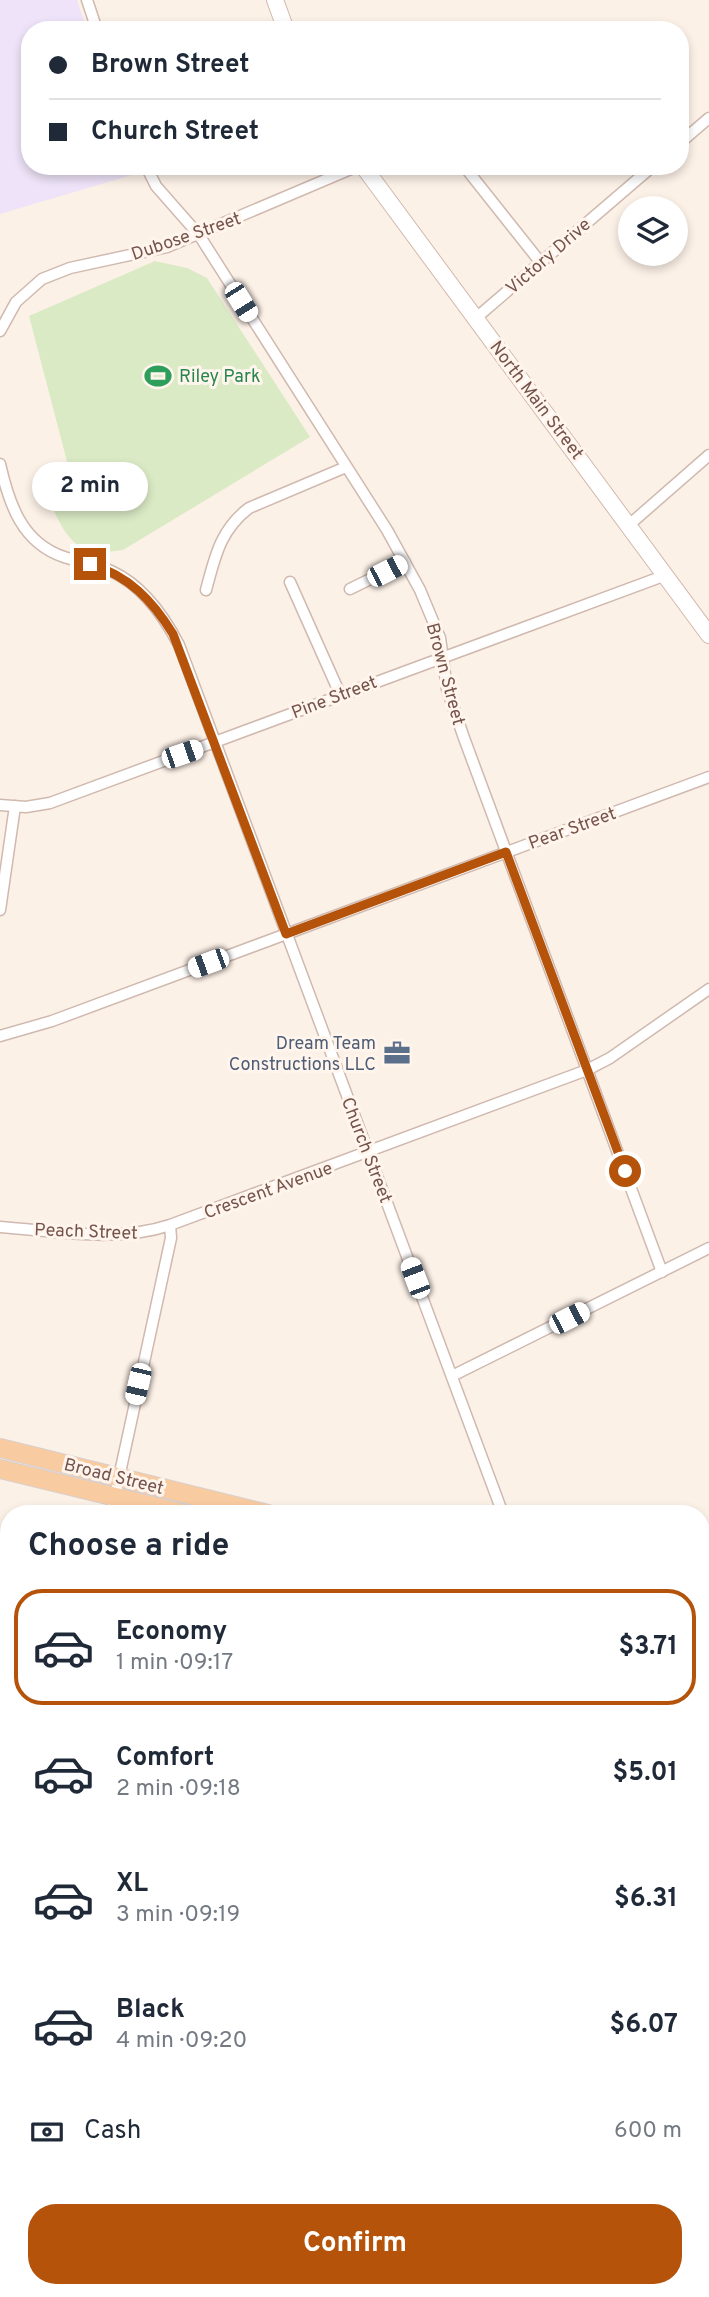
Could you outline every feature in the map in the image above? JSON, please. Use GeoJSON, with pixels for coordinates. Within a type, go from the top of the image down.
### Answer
{"type":"FeatureCollection","features":[{"type":"Feature","properties":{"kind":"main road"},"geometry":{"type":"LineString","coordinates":[[275,0],[283,21]]}},
{"type":"Feature","properties":{"kind":"main road","name":"North Main Street"},"geometry":{"type":"LineString","coordinates":[[368,175],[709,635]]}},
{"type":"Feature","properties":{"kind":"main road","name":"Broad Street"},"geometry":{"type":"LineString","coordinates":[[0,1448],[232,1505]]}},
{"type":"Feature","properties":{"kind":"main road","name":"Broad Street"},"geometry":{"type":"LineString","coordinates":[[0,1469],[112,1505]]}},
{"type":"Feature","properties":{"kind":"street"},"geometry":{"type":"LineString","coordinates":[[87,0],[94,21]]}},
{"type":"Feature","properties":{"kind":"street"},"geometry":{"type":"LineString","coordinates":[[689,135],[709,118]]}},
{"type":"Feature","properties":{"kind":"street","name":"Brown Street"},"geometry":{"type":"LineString","coordinates":[[150,175],[156,186],[199,235],[346,467],[369,498],[405,562],[440,638],[447,689],[662,1272]]}},
{"type":"Feature","properties":{"kind":"street","name":"Dubose Street"},"geometry":{"type":"LineString","coordinates":[[0,331],[16,302],[34,283],[51,275],[136,255],[199,235],[340,175]]}},
{"type":"Feature","properties":{"kind":"street"},"geometry":{"type":"LineString","coordinates":[[471,175],[541,262]]}},
{"type":"Feature","properties":{"kind":"street","name":"Victory Drive"},"geometry":{"type":"LineString","coordinates":[[476,318],[642,175]]}},
{"type":"Feature","properties":{"kind":"street"},"geometry":{"type":"LineString","coordinates":[[629,525],[709,455]]}},
{"type":"Feature","properties":{"kind":"street","name":"Church Street"},"geometry":{"type":"LineString","coordinates":[[0,464],[15,516],[38,542],[61,556],[112,571],[133,584],[155,607],[179,645],[500,1505]]}},
{"type":"Feature","properties":{"kind":"street"},"geometry":{"type":"LineString","coordinates":[[206,590],[222,536],[239,515],[249,508],[346,467]]}},
{"type":"Feature","properties":{"kind":"street"},"geometry":{"type":"LineString","coordinates":[[350,589],[405,562]]}},
{"type":"Feature","properties":{"kind":"street","name":"Pine Street"},"geometry":{"type":"LineString","coordinates":[[0,805],[50,803],[666,575]]}},
{"type":"Feature","properties":{"kind":"street"},"geometry":{"type":"LineString","coordinates":[[290,582],[340,694]]}},
{"type":"Feature","properties":{"kind":"street","name":"Pear Street"},"geometry":{"type":"LineString","coordinates":[[0,1036],[52,1021],[709,777]]}},
{"type":"Feature","properties":{"kind":"street"},"geometry":{"type":"LineString","coordinates":[[0,910],[15,806]]}},
{"type":"Feature","properties":{"kind":"street","name":"Crescent Avenue"},"geometry":{"type":"LineString","coordinates":[[170,1225],[368,1154],[587,1070],[709,989]]}},
{"type":"Feature","properties":{"kind":"street"},"geometry":{"type":"LineString","coordinates":[[112,1505],[171,1238],[170,1225]]}},
{"type":"Feature","properties":{"kind":"street","name":"Peach Street"},"geometry":{"type":"LineString","coordinates":[[0,1227],[143,1234],[170,1225]]}},
{"type":"Feature","properties":{"kind":"street"},"geometry":{"type":"LineString","coordinates":[[452,1376],[709,1248]]}},
{"type":"Feature","properties":{"kind":"shaded area"},"geometry":{"type":"Polygon","coordinates":[[[0,0],[77,0],[84,21],[21,21],[21,175],[132,175],[0,214],[0,0]]]}},
{"type":"Feature","properties":{"kind":"green space","name":"Riley Park"},"geometry":{"type":"Polygon","coordinates":[[[155,261],[187,268],[207,278],[310,437],[123,550],[94,552],[84,549],[67,534],[55,514],[44,482],[70,473],[29,316],[155,261]]]}},
{"type":"Feature","properties":{"kind":"place","name":"Riley Park"},"geometry":{"type":"Point","coordinates":[158,376]}},
{"type":"Feature","properties":{"kind":"place","name":"Dream Team Constructions LLC"},"geometry":{"type":"Point","coordinates":[397,1053]}},
{"type":"Feature","properties":{"kind":"route"},"geometry":{"type":"LineString","coordinates":[[90,564],[112,571],[133,584],[155,607],[179,645],[286,934],[506,852],[625,1171]]}}]}
